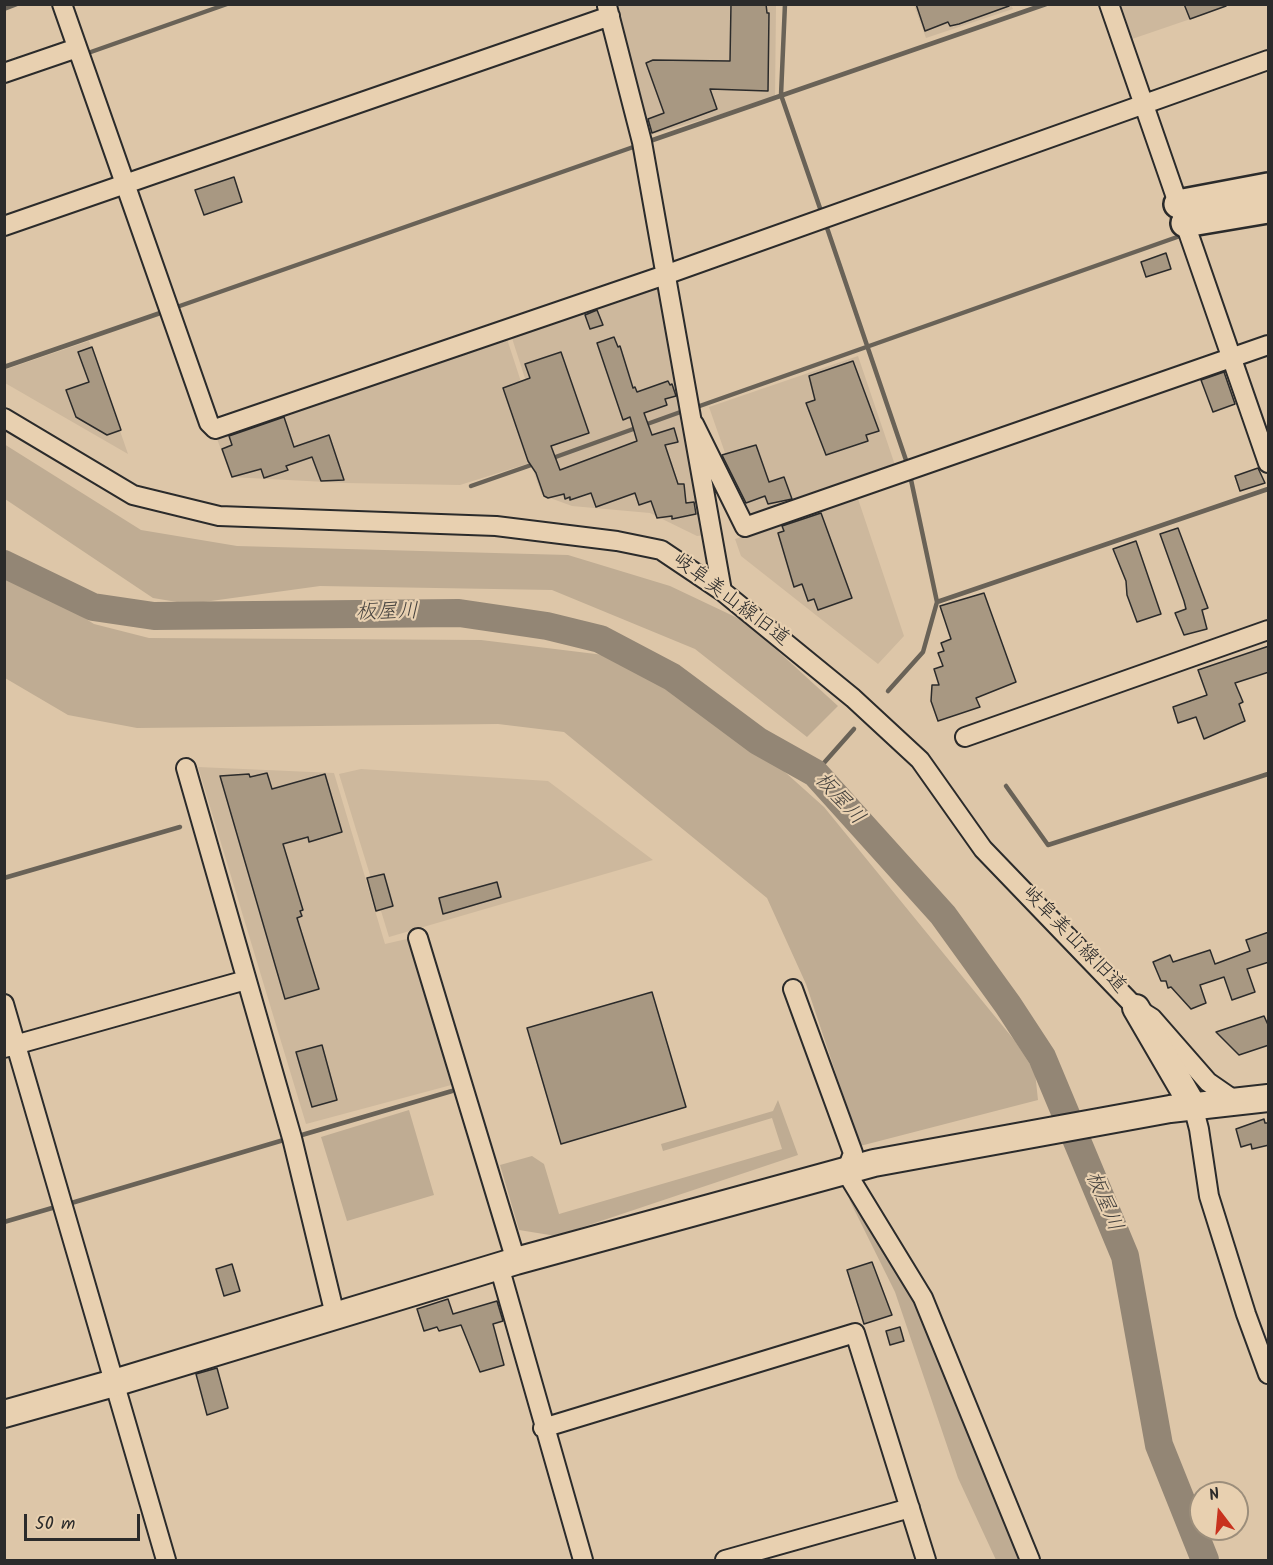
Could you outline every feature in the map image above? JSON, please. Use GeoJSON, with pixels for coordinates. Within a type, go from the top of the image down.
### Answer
{"type":"FeatureCollection","features":[{"type":"Feature","properties":{"kind":"main road"},"geometry":{"type":"LineString","coordinates":[[1182,214],[1269,187]]}},
{"type":"Feature","properties":{"kind":"main road"},"geometry":{"type":"LineString","coordinates":[[1182,214],[1269,209]]}},
{"type":"Feature","properties":{"kind":"street"},"geometry":{"type":"LineString","coordinates":[[62,4],[208,423],[215,429],[665,275],[1269,60]]}},
{"type":"Feature","properties":{"kind":"street"},"geometry":{"type":"LineString","coordinates":[[1109,4],[1269,463]]}},
{"type":"Feature","properties":{"kind":"street"},"geometry":{"type":"LineString","coordinates":[[4,226],[124,185],[608,10],[642,142],[722,591]]}},
{"type":"Feature","properties":{"kind":"street"},"geometry":{"type":"LineString","coordinates":[[4,73],[77,48]]}},
{"type":"Feature","properties":{"kind":"street"},"geometry":{"type":"LineString","coordinates":[[694,424],[745,527],[1269,345]]}},
{"type":"Feature","properties":{"kind":"street","name":"岐阜美山線旧道"},"geometry":{"type":"LineString","coordinates":[[4,418],[133,495],[219,516],[496,526],[617,541],[661,550],[722,591],[853,698],[920,760],[983,849],[1136,1008],[1181,1108]]}},
{"type":"Feature","properties":{"kind":"street"},"geometry":{"type":"LineString","coordinates":[[964,737],[1269,630]]}},
{"type":"Feature","properties":{"kind":"street"},"geometry":{"type":"LineString","coordinates":[[186,768],[292,1138],[335,1315]]}},
{"type":"Feature","properties":{"kind":"street"},"geometry":{"type":"LineString","coordinates":[[418,938],[508,1263],[543,1428],[583,1560]]}},
{"type":"Feature","properties":{"kind":"street"},"geometry":{"type":"LineString","coordinates":[[11,1046],[246,980]]}},
{"type":"Feature","properties":{"kind":"street"},"geometry":{"type":"LineString","coordinates":[[793,989],[853,1153],[846,1172]]}},
{"type":"Feature","properties":{"kind":"street"},"geometry":{"type":"LineString","coordinates":[[4,1004],[11,1046],[166,1560]]}},
{"type":"Feature","properties":{"kind":"street"},"geometry":{"type":"LineString","coordinates":[[1136,1008],[1152,1018],[1208,1082],[1234,1100]]}},
{"type":"Feature","properties":{"kind":"street"},"geometry":{"type":"LineString","coordinates":[[4,1414],[114,1383],[508,1263],[874,1163],[1181,1108],[1234,1100],[1269,1098]]}},
{"type":"Feature","properties":{"kind":"street"},"geometry":{"type":"LineString","coordinates":[[1181,1108],[1246,1314],[1269,1374]]}},
{"type":"Feature","properties":{"kind":"street"},"geometry":{"type":"LineString","coordinates":[[846,1172],[923,1298],[1030,1560]]}},
{"type":"Feature","properties":{"kind":"street"},"geometry":{"type":"LineString","coordinates":[[543,1428],[855,1333],[926,1560]]}},
{"type":"Feature","properties":{"kind":"street"},"geometry":{"type":"LineString","coordinates":[[725,1560],[910,1508]]}},
{"type":"Feature","properties":{"kind":"shaded area"},"geometry":{"type":"Polygon","coordinates":[[[617,5],[776,5],[775,98],[647,136],[617,5]]]}},
{"type":"Feature","properties":{"kind":"shaded area"},"geometry":{"type":"Polygon","coordinates":[[[914,5],[1011,5],[1013,9],[926,38],[914,5]]]}},
{"type":"Feature","properties":{"kind":"shaded area"},"geometry":{"type":"Polygon","coordinates":[[[1121,5],[1205,5],[1208,13],[1132,39],[1121,5]]]}},
{"type":"Feature","properties":{"kind":"shaded area"},"geometry":{"type":"Polygon","coordinates":[[[654,283],[661,286],[706,535],[697,536],[650,513],[572,506],[542,495],[534,473],[553,465],[510,332],[654,283]]]}},
{"type":"Feature","properties":{"kind":"shaded area"},"geometry":{"type":"Polygon","coordinates":[[[506,336],[546,458],[460,485],[345,483],[231,477],[216,436],[506,336]]]}},
{"type":"Feature","properties":{"kind":"shaded area"},"geometry":{"type":"Polygon","coordinates":[[[89,341],[128,454],[5,383],[4,370],[89,341]]]}},
{"type":"Feature","properties":{"kind":"shaded area"},"geometry":{"type":"Polygon","coordinates":[[[858,356],[896,468],[853,484],[904,636],[878,664],[741,556],[735,539],[753,533],[709,407],[858,356]]]}},
{"type":"Feature","properties":{"kind":"shaded area"},"geometry":{"type":"Polygon","coordinates":[[[4,444],[141,530],[237,546],[568,555],[670,586],[746,622],[838,706],[807,737],[695,649],[552,590],[320,586],[189,604],[153,598],[5,499],[4,444]]]}},
{"type":"Feature","properties":{"kind":"shaded area"},"geometry":{"type":"Polygon","coordinates":[[[4,568],[94,624],[149,638],[481,640],[604,655],[663,683],[776,764],[824,807],[1015,1041],[1035,1072],[1038,1100],[860,1146],[806,984],[767,898],[564,732],[498,724],[137,728],[68,715],[5,678],[4,568]]]}},
{"type":"Feature","properties":{"kind":"shaded area"},"geometry":{"type":"Polygon","coordinates":[[[198,767],[334,773],[385,944],[411,938],[455,1084],[306,1124],[198,767]]]}},
{"type":"Feature","properties":{"kind":"shaded area"},"geometry":{"type":"Polygon","coordinates":[[[361,769],[548,781],[653,860],[389,937],[339,774],[361,769]]]}},
{"type":"Feature","properties":{"kind":"shaded area"},"geometry":{"type":"Polygon","coordinates":[[[778,1100],[798,1155],[556,1236],[519,1230],[500,1165],[532,1156],[544,1164],[559,1214],[782,1149],[772,1118],[663,1151],[661,1144],[773,1111],[778,1100]]]}},
{"type":"Feature","properties":{"kind":"shaded area"},"geometry":{"type":"Polygon","coordinates":[[[409,1110],[434,1195],[347,1221],[321,1137],[409,1110]]]}},
{"type":"Feature","properties":{"kind":"shaded area"},"geometry":{"type":"Polygon","coordinates":[[[849,1199],[867,1213],[915,1299],[1024,1560],[996,1560],[958,1478],[895,1292],[849,1199]]]}},
{"type":"Feature","properties":{"kind":"building"},"geometry":{"type":"Polygon","coordinates":[[[731,4],[766,4],[767,13],[769,13],[768,91],[710,89],[717,109],[652,133],[648,119],[664,113],[646,63],[653,60],[730,61],[731,4]]]}},
{"type":"Feature","properties":{"kind":"building"},"geometry":{"type":"Polygon","coordinates":[[[916,4],[1008,4],[1009,6],[959,24],[950,26],[948,22],[925,31],[916,4]]]}},
{"type":"Feature","properties":{"kind":"building"},"geometry":{"type":"Polygon","coordinates":[[[1184,4],[1225,4],[1226,6],[1190,19],[1184,4]]]}},
{"type":"Feature","properties":{"kind":"building"},"geometry":{"type":"Polygon","coordinates":[[[234,177],[242,202],[204,215],[195,190],[234,177]]]}},
{"type":"Feature","properties":{"kind":"building"},"geometry":{"type":"Polygon","coordinates":[[[1166,253],[1171,269],[1146,277],[1141,262],[1166,253]]]}},
{"type":"Feature","properties":{"kind":"building"},"geometry":{"type":"Polygon","coordinates":[[[597,310],[603,325],[590,329],[585,315],[597,310]]]}},
{"type":"Feature","properties":{"kind":"building"},"geometry":{"type":"Polygon","coordinates":[[[614,337],[618,347],[620,346],[633,388],[635,387],[637,392],[668,381],[670,385],[672,384],[676,396],[665,399],[667,405],[644,413],[652,435],[674,428],[678,442],[665,445],[678,484],[684,484],[686,503],[694,502],[696,514],[672,519],[672,516],[657,518],[651,501],[639,505],[635,493],[596,507],[591,493],[570,500],[570,497],[565,499],[564,494],[548,498],[544,496],[536,473],[528,461],[503,388],[530,378],[525,364],[561,352],[589,433],[551,446],[560,470],[637,441],[630,417],[623,420],[597,343],[614,337]]]}},
{"type":"Feature","properties":{"kind":"building"},"geometry":{"type":"Polygon","coordinates":[[[92,347],[121,430],[107,435],[76,417],[66,390],[89,382],[78,352],[92,347]]]}},
{"type":"Feature","properties":{"kind":"building"},"geometry":{"type":"Polygon","coordinates":[[[853,361],[879,431],[866,435],[868,441],[826,455],[806,403],[815,400],[809,376],[853,361]]]}},
{"type":"Feature","properties":{"kind":"building"},"geometry":{"type":"Polygon","coordinates":[[[1224,372],[1235,404],[1213,412],[1201,380],[1224,372]]]}},
{"type":"Feature","properties":{"kind":"building"},"geometry":{"type":"Polygon","coordinates":[[[284,417],[294,447],[329,435],[344,480],[321,481],[312,457],[286,466],[288,470],[264,478],[261,469],[232,477],[222,449],[232,445],[229,436],[284,417]]]}},
{"type":"Feature","properties":{"kind":"building"},"geometry":{"type":"Polygon","coordinates":[[[756,445],[769,482],[784,477],[792,499],[768,504],[765,496],[746,503],[722,455],[756,445]]]}},
{"type":"Feature","properties":{"kind":"building"},"geometry":{"type":"Polygon","coordinates":[[[1258,468],[1265,483],[1240,491],[1235,476],[1258,468]]]}},
{"type":"Feature","properties":{"kind":"building"},"geometry":{"type":"Polygon","coordinates":[[[821,513],[852,598],[818,610],[814,599],[808,601],[802,584],[794,587],[778,533],[784,531],[782,526],[821,513]]]}},
{"type":"Feature","properties":{"kind":"building"},"geometry":{"type":"Polygon","coordinates":[[[1178,528],[1208,608],[1202,610],[1207,629],[1184,635],[1175,613],[1186,609],[1160,534],[1178,528]]]}},
{"type":"Feature","properties":{"kind":"building"},"geometry":{"type":"Polygon","coordinates":[[[1136,541],[1161,614],[1137,622],[1127,595],[1126,581],[1113,549],[1136,541]]]}},
{"type":"Feature","properties":{"kind":"building"},"geometry":{"type":"Polygon","coordinates":[[[984,593],[1016,682],[976,698],[980,707],[938,721],[931,701],[932,685],[939,685],[934,669],[943,666],[938,653],[944,651],[941,643],[951,639],[940,606],[984,593]]]}},
{"type":"Feature","properties":{"kind":"building"},"geometry":{"type":"Polygon","coordinates":[[[1269,646],[1269,672],[1235,683],[1243,702],[1239,704],[1245,721],[1204,739],[1196,717],[1178,723],[1173,707],[1207,695],[1198,670],[1269,646]]]}},
{"type":"Feature","properties":{"kind":"building"},"geometry":{"type":"Polygon","coordinates":[[[267,773],[272,789],[325,774],[342,832],[309,842],[308,837],[283,844],[303,910],[300,911],[302,916],[297,918],[319,989],[285,999],[220,776],[249,774],[250,777],[267,773]]]}},
{"type":"Feature","properties":{"kind":"building"},"geometry":{"type":"Polygon","coordinates":[[[384,874],[393,906],[376,911],[367,878],[384,874]]]}},
{"type":"Feature","properties":{"kind":"building"},"geometry":{"type":"Polygon","coordinates":[[[497,882],[501,897],[443,914],[439,898],[497,882]]]}},
{"type":"Feature","properties":{"kind":"building"},"geometry":{"type":"Polygon","coordinates":[[[1269,932],[1269,962],[1247,969],[1255,992],[1232,1000],[1224,977],[1200,985],[1206,1003],[1191,1009],[1171,987],[1168,988],[1166,981],[1161,981],[1153,962],[1170,955],[1173,962],[1210,950],[1215,964],[1250,951],[1246,940],[1269,932]]]}},
{"type":"Feature","properties":{"kind":"building"},"geometry":{"type":"Polygon","coordinates":[[[652,992],[686,1107],[561,1144],[527,1028],[652,992]]]}},
{"type":"Feature","properties":{"kind":"building"},"geometry":{"type":"Polygon","coordinates":[[[1264,1016],[1269,1027],[1269,1045],[1239,1055],[1216,1032],[1264,1016]]]}},
{"type":"Feature","properties":{"kind":"building"},"geometry":{"type":"Polygon","coordinates":[[[322,1045],[337,1100],[312,1107],[296,1052],[322,1045]]]}},
{"type":"Feature","properties":{"kind":"building"},"geometry":{"type":"Polygon","coordinates":[[[1264,1119],[1265,1123],[1269,1123],[1269,1145],[1252,1149],[1251,1144],[1241,1147],[1236,1129],[1264,1119]]]}},
{"type":"Feature","properties":{"kind":"building"},"geometry":{"type":"Polygon","coordinates":[[[872,1262],[892,1315],[864,1324],[847,1270],[872,1262]]]}},
{"type":"Feature","properties":{"kind":"building"},"geometry":{"type":"Polygon","coordinates":[[[232,1264],[240,1291],[224,1296],[216,1269],[232,1264]]]}},
{"type":"Feature","properties":{"kind":"building"},"geometry":{"type":"Polygon","coordinates":[[[448,1299],[453,1314],[497,1301],[503,1321],[493,1324],[504,1365],[480,1372],[461,1325],[439,1331],[437,1327],[424,1331],[417,1309],[448,1299]]]}},
{"type":"Feature","properties":{"kind":"building"},"geometry":{"type":"Polygon","coordinates":[[[900,1327],[904,1341],[890,1345],[886,1331],[900,1327]]]}},
{"type":"Feature","properties":{"kind":"building"},"geometry":{"type":"Polygon","coordinates":[[[217,1368],[228,1408],[207,1415],[196,1374],[217,1368]]]}},
{"type":"Feature","properties":{"kind":"waterway"},"geometry":{"type":"LineString","coordinates":[[4,9],[17,4]]}},
{"type":"Feature","properties":{"kind":"waterway"},"geometry":{"type":"LineString","coordinates":[[88,53],[227,4]]}},
{"type":"Feature","properties":{"kind":"waterway"},"geometry":{"type":"LineString","coordinates":[[785,4],[781,95],[822,214]]}},
{"type":"Feature","properties":{"kind":"waterway"},"geometry":{"type":"LineString","coordinates":[[647,142],[1046,4]]}},
{"type":"Feature","properties":{"kind":"waterway"},"geometry":{"type":"LineString","coordinates":[[174,308],[639,145]]}},
{"type":"Feature","properties":{"kind":"waterway"},"geometry":{"type":"LineString","coordinates":[[825,222],[908,466]]}},
{"type":"Feature","properties":{"kind":"waterway"},"geometry":{"type":"LineString","coordinates":[[694,408],[1180,236]]}},
{"type":"Feature","properties":{"kind":"waterway"},"geometry":{"type":"LineString","coordinates":[[4,367],[166,311]]}},
{"type":"Feature","properties":{"kind":"waterway"},"geometry":{"type":"LineString","coordinates":[[550,459],[686,410]]}},
{"type":"Feature","properties":{"kind":"waterway"},"geometry":{"type":"LineString","coordinates":[[471,486],[537,463]]}},
{"type":"Feature","properties":{"kind":"waterway"},"geometry":{"type":"LineString","coordinates":[[888,691],[923,652],[937,602],[910,475]]}},
{"type":"Feature","properties":{"kind":"waterway"},"geometry":{"type":"LineString","coordinates":[[937,602],[1268,489]]}},
{"type":"Feature","properties":{"kind":"waterway","name":"板屋川"},"geometry":{"type":"LineString","coordinates":[[4,564],[93,607],[154,616],[459,613],[547,626],[600,639],[672,677],[758,741],[815,773],[943,915],[1008,1005],[1042,1057],[1125,1256],[1159,1445],[1205,1560]]}},
{"type":"Feature","properties":{"kind":"waterway"},"geometry":{"type":"LineString","coordinates":[[815,773],[854,729]]}},
{"type":"Feature","properties":{"kind":"waterway"},"geometry":{"type":"LineString","coordinates":[[1006,786],[1048,845],[1268,774]]}},
{"type":"Feature","properties":{"kind":"waterway"},"geometry":{"type":"LineString","coordinates":[[4,878],[180,827]]}},
{"type":"Feature","properties":{"kind":"waterway"},"geometry":{"type":"LineString","coordinates":[[295,1137],[452,1091]]}},
{"type":"Feature","properties":{"kind":"waterway"},"geometry":{"type":"LineString","coordinates":[[68,1204],[287,1139]]}},
{"type":"Feature","properties":{"kind":"waterway"},"geometry":{"type":"LineString","coordinates":[[4,1222],[59,1206]]}}]}
